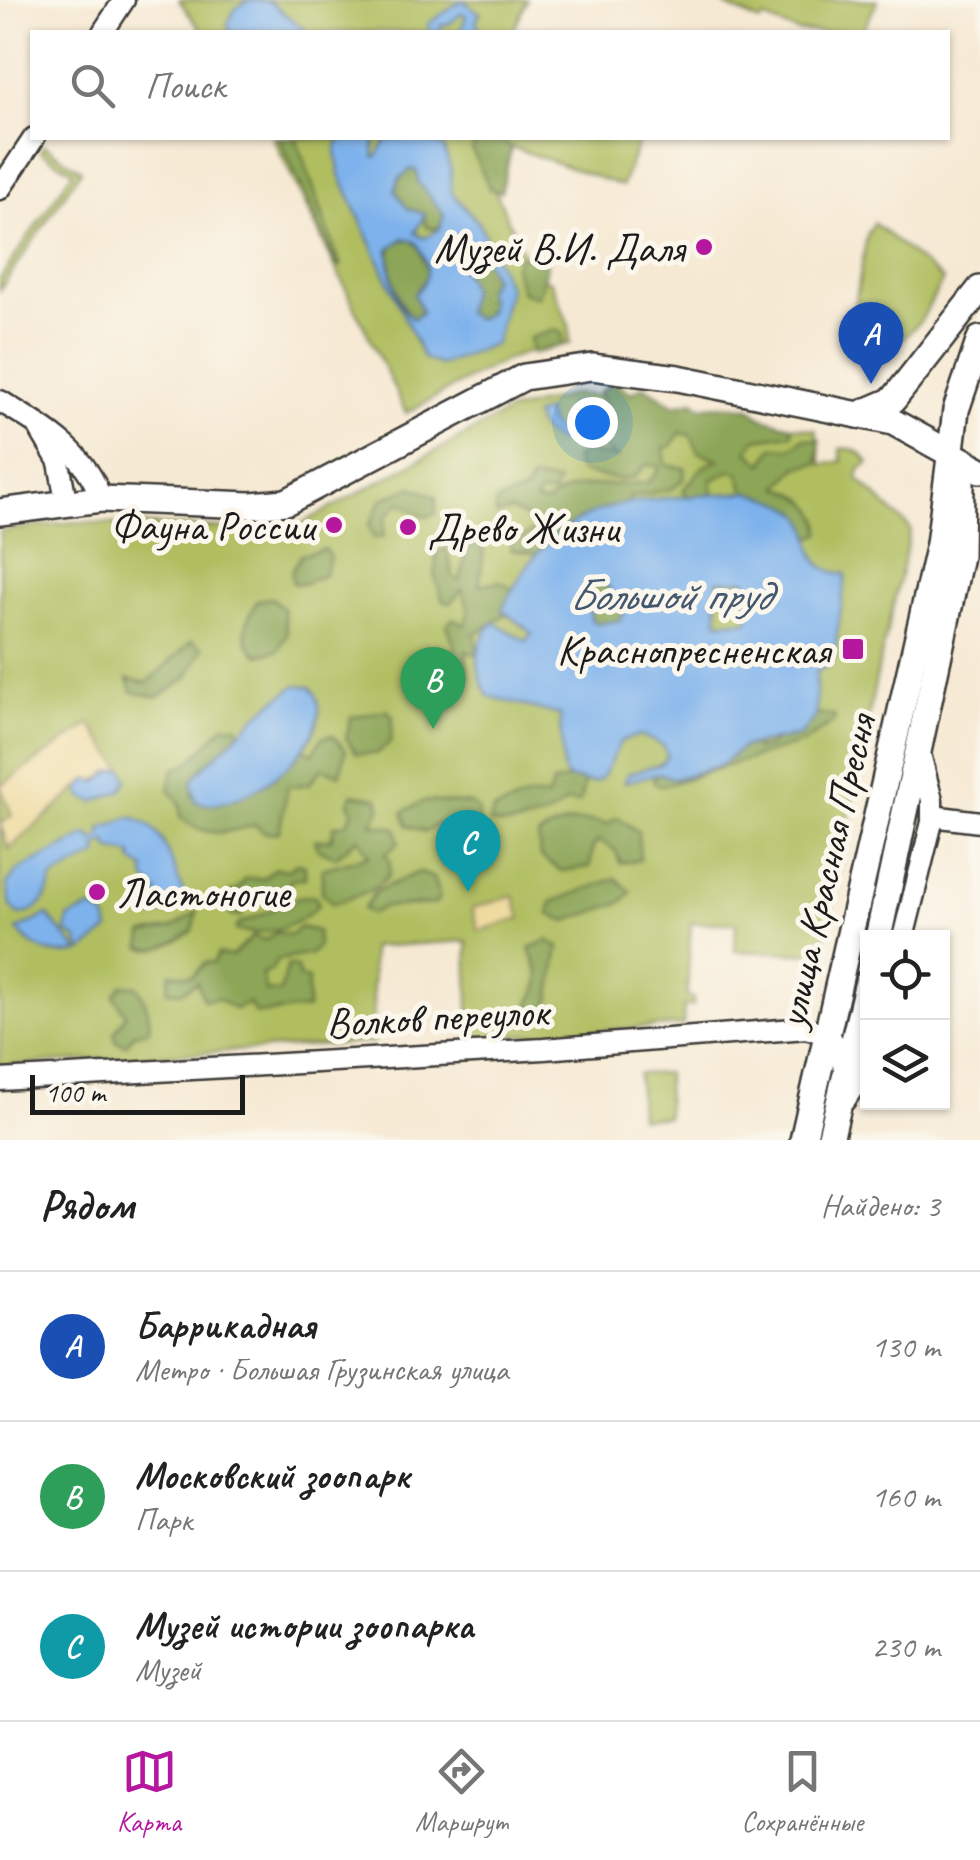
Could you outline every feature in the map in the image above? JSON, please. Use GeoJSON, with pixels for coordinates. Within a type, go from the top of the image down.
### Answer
{"type":"FeatureCollection","features":[{"type":"Feature","properties":{"kind":"main road"},"geometry":{"type":"LineString","coordinates":[[857,415],[893,400],[980,289]]}},
{"type":"Feature","properties":{"kind":"main road"},"geometry":{"type":"LineString","coordinates":[[952,455],[956,410],[980,339]]}},
{"type":"Feature","properties":{"kind":"main road"},"geometry":{"type":"LineString","coordinates":[[0,512],[101,499],[251,505],[286,502],[524,377],[574,368],[616,368],[678,378],[857,415],[904,427],[980,470]]}},
{"type":"Feature","properties":{"kind":"main road","name":"улица Красная Пресня"},"geometry":{"type":"LineString","coordinates":[[880,930],[960,556],[962,488],[952,455]]}},
{"type":"Feature","properties":{"kind":"main road","name":"улица Красная Пресня"},"geometry":{"type":"LineString","coordinates":[[803,1140],[939,544],[952,455]]}},
{"type":"Feature","properties":{"kind":"main road"},"geometry":{"type":"LineString","coordinates":[[960,556],[980,516]]}},
{"type":"Feature","properties":{"kind":"main road","name":"улица Красная Пресня"},"geometry":{"type":"LineString","coordinates":[[832,1130],[856,1071],[863,1020]]}},
{"type":"Feature","properties":{"kind":"street"},"geometry":{"type":"LineString","coordinates":[[104,30],[124,0]]}},
{"type":"Feature","properties":{"kind":"street"},"geometry":{"type":"LineString","coordinates":[[1,186],[33,140]]}},
{"type":"Feature","properties":{"kind":"street"},"geometry":{"type":"LineString","coordinates":[[0,401],[74,453],[101,499]]}},
{"type":"Feature","properties":{"kind":"street"},"geometry":{"type":"LineString","coordinates":[[38,426],[60,462],[66,501]]}},
{"type":"Feature","properties":{"kind":"street"},"geometry":{"type":"LineString","coordinates":[[906,930],[932,816],[920,750]]}},
{"type":"Feature","properties":{"kind":"street"},"geometry":{"type":"LineString","coordinates":[[932,816],[980,822]]}},
{"type":"Feature","properties":{"kind":"street","name":"Волков переулок"},"geometry":{"type":"LineString","coordinates":[[0,1080],[544,1050],[806,1028],[829,1034]]}},
{"type":"Feature","properties":{"kind":"street"},"geometry":{"type":"LineString","coordinates":[[829,1034],[856,1071]]}},
{"type":"Feature","properties":{"kind":"green space"},"geometry":{"type":"Polygon","coordinates":[[[179,0],[527,0],[514,30],[201,30],[179,0]]]}},
{"type":"Feature","properties":{"kind":"green space"},"geometry":{"type":"Polygon","coordinates":[[[714,0],[878,0],[863,30],[793,30],[763,18],[760,22],[714,0]]]}},
{"type":"Feature","properties":{"kind":"green space"},"geometry":{"type":"Polygon","coordinates":[[[274,140],[473,140],[533,276],[551,281],[569,325],[570,344],[506,360],[406,413],[274,140]]]}},
{"type":"Feature","properties":{"kind":"green space"},"geometry":{"type":"Polygon","coordinates":[[[280,140],[297,140],[341,266],[337,266],[280,140]]]}},
{"type":"Feature","properties":{"kind":"green space"},"geometry":{"type":"Polygon","coordinates":[[[476,140],[504,140],[511,149],[501,192],[490,189],[472,150],[476,140]]]}},
{"type":"Feature","properties":{"kind":"green space"},"geometry":{"type":"Polygon","coordinates":[[[492,140],[639,140],[622,186],[492,140]]]}},
{"type":"Feature","properties":{"kind":"green space"},"geometry":{"type":"Polygon","coordinates":[[[44,145],[81,170],[0,290],[0,279],[73,171],[40,151],[44,145]]]}},
{"type":"Feature","properties":{"kind":"green space"},"geometry":{"type":"Polygon","coordinates":[[[411,169],[417,170],[443,212],[443,224],[434,229],[426,226],[422,213],[407,209],[395,191],[399,179],[411,169]]]}},
{"type":"Feature","properties":{"kind":"green space"},"geometry":{"type":"Polygon","coordinates":[[[874,223],[943,280],[921,320],[902,340],[873,311],[855,304],[867,235],[874,223]]]}},
{"type":"Feature","properties":{"kind":"green space"},"geometry":{"type":"Polygon","coordinates":[[[410,238],[419,247],[429,275],[414,294],[423,309],[413,319],[398,295],[390,261],[393,244],[410,238]]]}},
{"type":"Feature","properties":{"kind":"green space"},"geometry":{"type":"Polygon","coordinates":[[[465,251],[483,255],[493,278],[486,293],[490,302],[487,314],[476,319],[465,313],[471,289],[459,263],[465,251]]]}},
{"type":"Feature","properties":{"kind":"green space"},"geometry":{"type":"Polygon","coordinates":[[[519,256],[543,256],[547,264],[538,297],[522,292],[514,267],[519,256]]]}},
{"type":"Feature","properties":{"kind":"green space"},"geometry":{"type":"Polygon","coordinates":[[[554,330],[562,332],[563,345],[532,354],[529,338],[554,330]]]}},
{"type":"Feature","properties":{"kind":"green space"},"geometry":{"type":"Polygon","coordinates":[[[609,385],[620,385],[631,393],[643,386],[675,405],[694,401],[701,407],[750,408],[760,417],[793,427],[792,434],[756,439],[748,451],[763,464],[773,447],[791,448],[805,438],[820,440],[818,463],[797,467],[779,487],[795,493],[814,509],[821,534],[812,537],[766,516],[751,501],[739,474],[732,470],[711,481],[714,496],[693,508],[683,490],[704,466],[719,460],[699,452],[690,435],[680,433],[672,446],[664,448],[666,465],[685,468],[684,479],[672,489],[630,497],[629,506],[554,539],[549,536],[539,554],[511,550],[511,544],[536,529],[536,523],[512,511],[496,515],[496,502],[525,491],[532,479],[558,482],[553,494],[538,494],[536,502],[547,503],[582,487],[648,482],[659,470],[658,466],[645,465],[635,477],[620,480],[580,473],[574,459],[584,452],[619,458],[607,451],[598,437],[605,407],[599,392],[609,385]]]}},
{"type":"Feature","properties":{"kind":"green space"},"geometry":{"type":"Polygon","coordinates":[[[575,394],[643,399],[816,430],[822,465],[842,461],[840,449],[860,453],[869,463],[860,469],[858,479],[911,529],[877,674],[822,954],[735,951],[736,923],[691,923],[687,997],[693,998],[693,1006],[684,1006],[683,1025],[470,1039],[467,941],[372,947],[374,1042],[0,1066],[0,531],[73,522],[288,531],[508,412],[575,394]]]}},
{"type":"Feature","properties":{"kind":"green space"},"geometry":{"type":"Polygon","coordinates":[[[412,487],[436,496],[436,514],[424,517],[400,502],[386,517],[384,536],[374,538],[369,525],[382,499],[412,487]]]}},
{"type":"Feature","properties":{"kind":"green space"},"geometry":{"type":"Polygon","coordinates":[[[478,542],[484,550],[479,585],[500,581],[517,592],[515,610],[475,633],[478,655],[466,651],[468,676],[457,690],[447,663],[455,647],[447,625],[453,618],[465,625],[469,609],[462,589],[451,603],[443,601],[435,577],[436,555],[446,547],[453,577],[460,581],[467,549],[478,542]]]}},
{"type":"Feature","properties":{"kind":"green space"},"geometry":{"type":"Polygon","coordinates":[[[325,549],[330,558],[324,575],[303,584],[293,583],[291,573],[301,555],[325,549]]]}},
{"type":"Feature","properties":{"kind":"green space"},"geometry":{"type":"Polygon","coordinates":[[[595,582],[608,586],[624,612],[620,620],[597,624],[591,619],[588,587],[595,582]]]}},
{"type":"Feature","properties":{"kind":"green space"},"geometry":{"type":"Polygon","coordinates":[[[272,598],[283,608],[287,634],[278,651],[258,655],[248,643],[247,622],[258,600],[272,598]]]}},
{"type":"Feature","properties":{"kind":"green space"},"geometry":{"type":"Polygon","coordinates":[[[192,641],[203,648],[187,678],[158,697],[132,692],[128,679],[147,683],[192,641]]]}},
{"type":"Feature","properties":{"kind":"green space"},"geometry":{"type":"Polygon","coordinates":[[[387,710],[393,717],[391,742],[376,754],[356,753],[346,738],[351,717],[387,710]]]}},
{"type":"Feature","properties":{"kind":"green space"},"geometry":{"type":"Polygon","coordinates":[[[816,714],[835,716],[834,722],[804,742],[669,784],[658,786],[653,780],[656,774],[750,742],[756,749],[769,746],[780,735],[785,739],[804,731],[804,723],[816,714]]]}},
{"type":"Feature","properties":{"kind":"green space"},"geometry":{"type":"Polygon","coordinates":[[[225,725],[238,726],[240,739],[202,768],[192,796],[288,757],[294,758],[301,747],[313,754],[321,738],[332,735],[346,750],[340,775],[322,768],[309,784],[288,787],[279,832],[265,833],[255,825],[226,832],[199,829],[181,818],[180,804],[169,789],[173,770],[190,762],[225,725]]]}},
{"type":"Feature","properties":{"kind":"green space"},"geometry":{"type":"Polygon","coordinates":[[[576,777],[584,782],[580,803],[566,802],[531,821],[490,823],[493,811],[528,797],[548,797],[553,783],[576,777]]]}},
{"type":"Feature","properties":{"kind":"green space"},"geometry":{"type":"Polygon","coordinates":[[[352,794],[378,798],[381,807],[372,824],[396,828],[399,842],[385,855],[390,861],[389,876],[370,891],[333,904],[322,893],[322,869],[369,856],[358,838],[336,857],[318,849],[315,840],[331,839],[334,826],[347,823],[353,811],[349,803],[352,794]]]}},
{"type":"Feature","properties":{"kind":"green space"},"geometry":{"type":"Polygon","coordinates":[[[424,801],[471,804],[479,811],[478,826],[472,834],[463,836],[441,823],[425,832],[407,825],[403,812],[424,801]]]}},
{"type":"Feature","properties":{"kind":"green space"},"geometry":{"type":"Polygon","coordinates":[[[618,817],[638,832],[640,860],[620,863],[616,851],[599,841],[593,846],[590,867],[561,871],[540,856],[538,836],[546,831],[580,821],[607,824],[618,817]]]}},
{"type":"Feature","properties":{"kind":"green space"},"geometry":{"type":"Polygon","coordinates":[[[296,863],[305,865],[305,878],[292,880],[281,893],[262,891],[244,905],[241,917],[232,916],[224,904],[224,895],[237,890],[246,879],[264,878],[275,868],[289,870],[296,863]]]}},
{"type":"Feature","properties":{"kind":"green space"},"geometry":{"type":"Polygon","coordinates":[[[419,872],[433,878],[440,897],[435,904],[383,907],[371,914],[363,909],[376,891],[419,872]]]}},
{"type":"Feature","properties":{"kind":"green space"},"geometry":{"type":"Polygon","coordinates":[[[616,878],[631,892],[622,902],[567,921],[549,914],[552,902],[616,878]]]}},
{"type":"Feature","properties":{"kind":"green space"},"geometry":{"type":"Polygon","coordinates":[[[314,896],[319,904],[291,924],[258,933],[236,930],[237,925],[272,910],[278,903],[287,906],[297,897],[314,896]]]}},
{"type":"Feature","properties":{"kind":"green space"},"geometry":{"type":"Polygon","coordinates":[[[197,912],[193,931],[161,947],[141,947],[143,934],[172,928],[197,912]]]}},
{"type":"Feature","properties":{"kind":"green space"},"geometry":{"type":"Polygon","coordinates":[[[300,927],[317,931],[318,946],[311,954],[277,960],[271,971],[262,974],[266,991],[280,992],[288,965],[297,967],[299,977],[308,979],[307,1009],[256,1014],[249,1003],[235,1009],[217,998],[204,1000],[197,982],[182,992],[167,991],[170,973],[192,976],[205,963],[214,962],[218,954],[232,956],[253,936],[265,940],[277,932],[291,935],[300,927]]]}},
{"type":"Feature","properties":{"kind":"green space"},"geometry":{"type":"Polygon","coordinates":[[[548,940],[559,947],[550,1001],[542,1013],[536,1014],[529,1005],[540,976],[530,948],[548,940]]]}},
{"type":"Feature","properties":{"kind":"green space"},"geometry":{"type":"Polygon","coordinates":[[[122,985],[136,986],[149,1019],[149,1030],[135,1033],[126,1045],[117,1042],[114,1033],[126,1015],[114,996],[122,985]]]}},
{"type":"Feature","properties":{"kind":"green space"},"geometry":{"type":"Polygon","coordinates":[[[666,1073],[667,1117],[640,1118],[638,1074],[666,1073]]]}},
{"type":"Feature","properties":{"kind":"sand"},"geometry":{"type":"Polygon","coordinates":[[[90,724],[123,769],[81,786],[9,849],[0,825],[12,815],[0,786],[90,724]]]}},
{"type":"Feature","properties":{"kind":"sand"},"geometry":{"type":"Polygon","coordinates":[[[514,896],[521,918],[479,931],[472,908],[514,896]]]}},
{"type":"Feature","properties":{"kind":"water"},"geometry":{"type":"Polygon","coordinates":[[[249,0],[268,1],[305,30],[230,30],[227,26],[235,9],[249,0]]]}},
{"type":"Feature","properties":{"kind":"water"},"geometry":{"type":"Polygon","coordinates":[[[462,0],[480,13],[476,21],[480,30],[461,30],[466,16],[462,13],[449,24],[441,25],[440,30],[430,30],[428,24],[462,0]]]}},
{"type":"Feature","properties":{"kind":"water"},"geometry":{"type":"Polygon","coordinates":[[[339,140],[375,140],[377,157],[386,140],[426,140],[443,146],[451,170],[451,192],[479,223],[509,288],[495,344],[440,365],[423,358],[340,175],[336,151],[339,140]],[[411,169],[399,179],[395,191],[408,209],[425,214],[415,233],[424,238],[440,229],[444,214],[418,182],[417,171],[411,169]],[[404,238],[389,249],[392,277],[398,297],[413,319],[422,312],[414,294],[424,282],[427,270],[416,242],[404,238]],[[465,251],[459,263],[471,289],[465,313],[476,319],[487,314],[490,301],[486,290],[493,278],[483,255],[465,251]]]}},
{"type":"Feature","properties":{"kind":"water"},"geometry":{"type":"Polygon","coordinates":[[[578,402],[591,412],[582,434],[558,442],[540,429],[534,416],[546,411],[548,422],[559,434],[573,431],[580,417],[568,405],[578,402]]]}},
{"type":"Feature","properties":{"kind":"water","name":"Большой пруд"},"geometry":{"type":"Polygon","coordinates":[[[749,492],[788,506],[802,516],[818,562],[846,574],[834,656],[831,664],[816,672],[816,716],[800,735],[743,747],[721,765],[674,779],[659,773],[625,782],[627,774],[661,764],[667,757],[664,746],[641,735],[621,741],[601,779],[592,783],[567,778],[563,771],[560,715],[488,696],[480,676],[479,648],[494,622],[526,641],[532,633],[502,610],[524,570],[548,542],[575,522],[603,509],[634,502],[749,492]],[[747,580],[717,581],[718,622],[748,621],[747,580]],[[595,582],[588,588],[591,619],[598,624],[620,620],[624,612],[611,602],[609,587],[595,582]]]}},
{"type":"Feature","properties":{"kind":"water"},"geometry":{"type":"Polygon","coordinates":[[[297,685],[311,687],[319,706],[316,726],[304,748],[264,784],[240,797],[217,803],[196,802],[192,783],[196,775],[266,707],[297,685]]]}},
{"type":"Feature","properties":{"kind":"water"},"geometry":{"type":"Polygon","coordinates":[[[123,769],[128,779],[121,791],[94,802],[81,796],[81,786],[89,779],[98,782],[109,772],[123,769]]]}},
{"type":"Feature","properties":{"kind":"water"},"geometry":{"type":"Polygon","coordinates":[[[130,817],[151,827],[165,846],[183,891],[183,899],[174,910],[150,917],[150,898],[158,893],[145,878],[145,869],[132,861],[132,854],[111,850],[106,842],[96,847],[99,854],[53,878],[39,907],[19,915],[11,906],[7,885],[17,871],[89,834],[93,841],[103,835],[100,829],[130,817]]]}},
{"type":"Feature","properties":{"kind":"water"},"geometry":{"type":"Polygon","coordinates":[[[91,908],[106,917],[109,930],[82,952],[77,939],[66,932],[68,918],[91,908]]]}},
{"type":"Feature","properties":{"kind":"water"},"geometry":{"type":"Polygon","coordinates":[[[47,915],[79,952],[45,951],[17,930],[47,915]]]}},
{"type":"Feature","properties":{"kind":"place","name":"Музей В.И. Даля"},"geometry":{"type":"Point","coordinates":[704,247]}},
{"type":"Feature","properties":{"kind":"place","name":"Баррикадная"},"geometry":{"type":"Point","coordinates":[871,384]}},
{"type":"Feature","properties":{"kind":"place","name":"Фауна России"},"geometry":{"type":"Point","coordinates":[334,525]}},
{"type":"Feature","properties":{"kind":"place","name":"Древо Жизни"},"geometry":{"type":"Point","coordinates":[408,527]}},
{"type":"Feature","properties":{"kind":"place","name":"Краснопресненская"},"geometry":{"type":"Point","coordinates":[853,649]}},
{"type":"Feature","properties":{"kind":"place","name":"Московский зоопарк"},"geometry":{"type":"Point","coordinates":[433,729]}},
{"type":"Feature","properties":{"kind":"place","name":"Ластоногие"},"geometry":{"type":"Point","coordinates":[97,892]}},
{"type":"Feature","properties":{"kind":"place","name":"Музей истории зоопарка"},"geometry":{"type":"Point","coordinates":[468,892]}}]}
